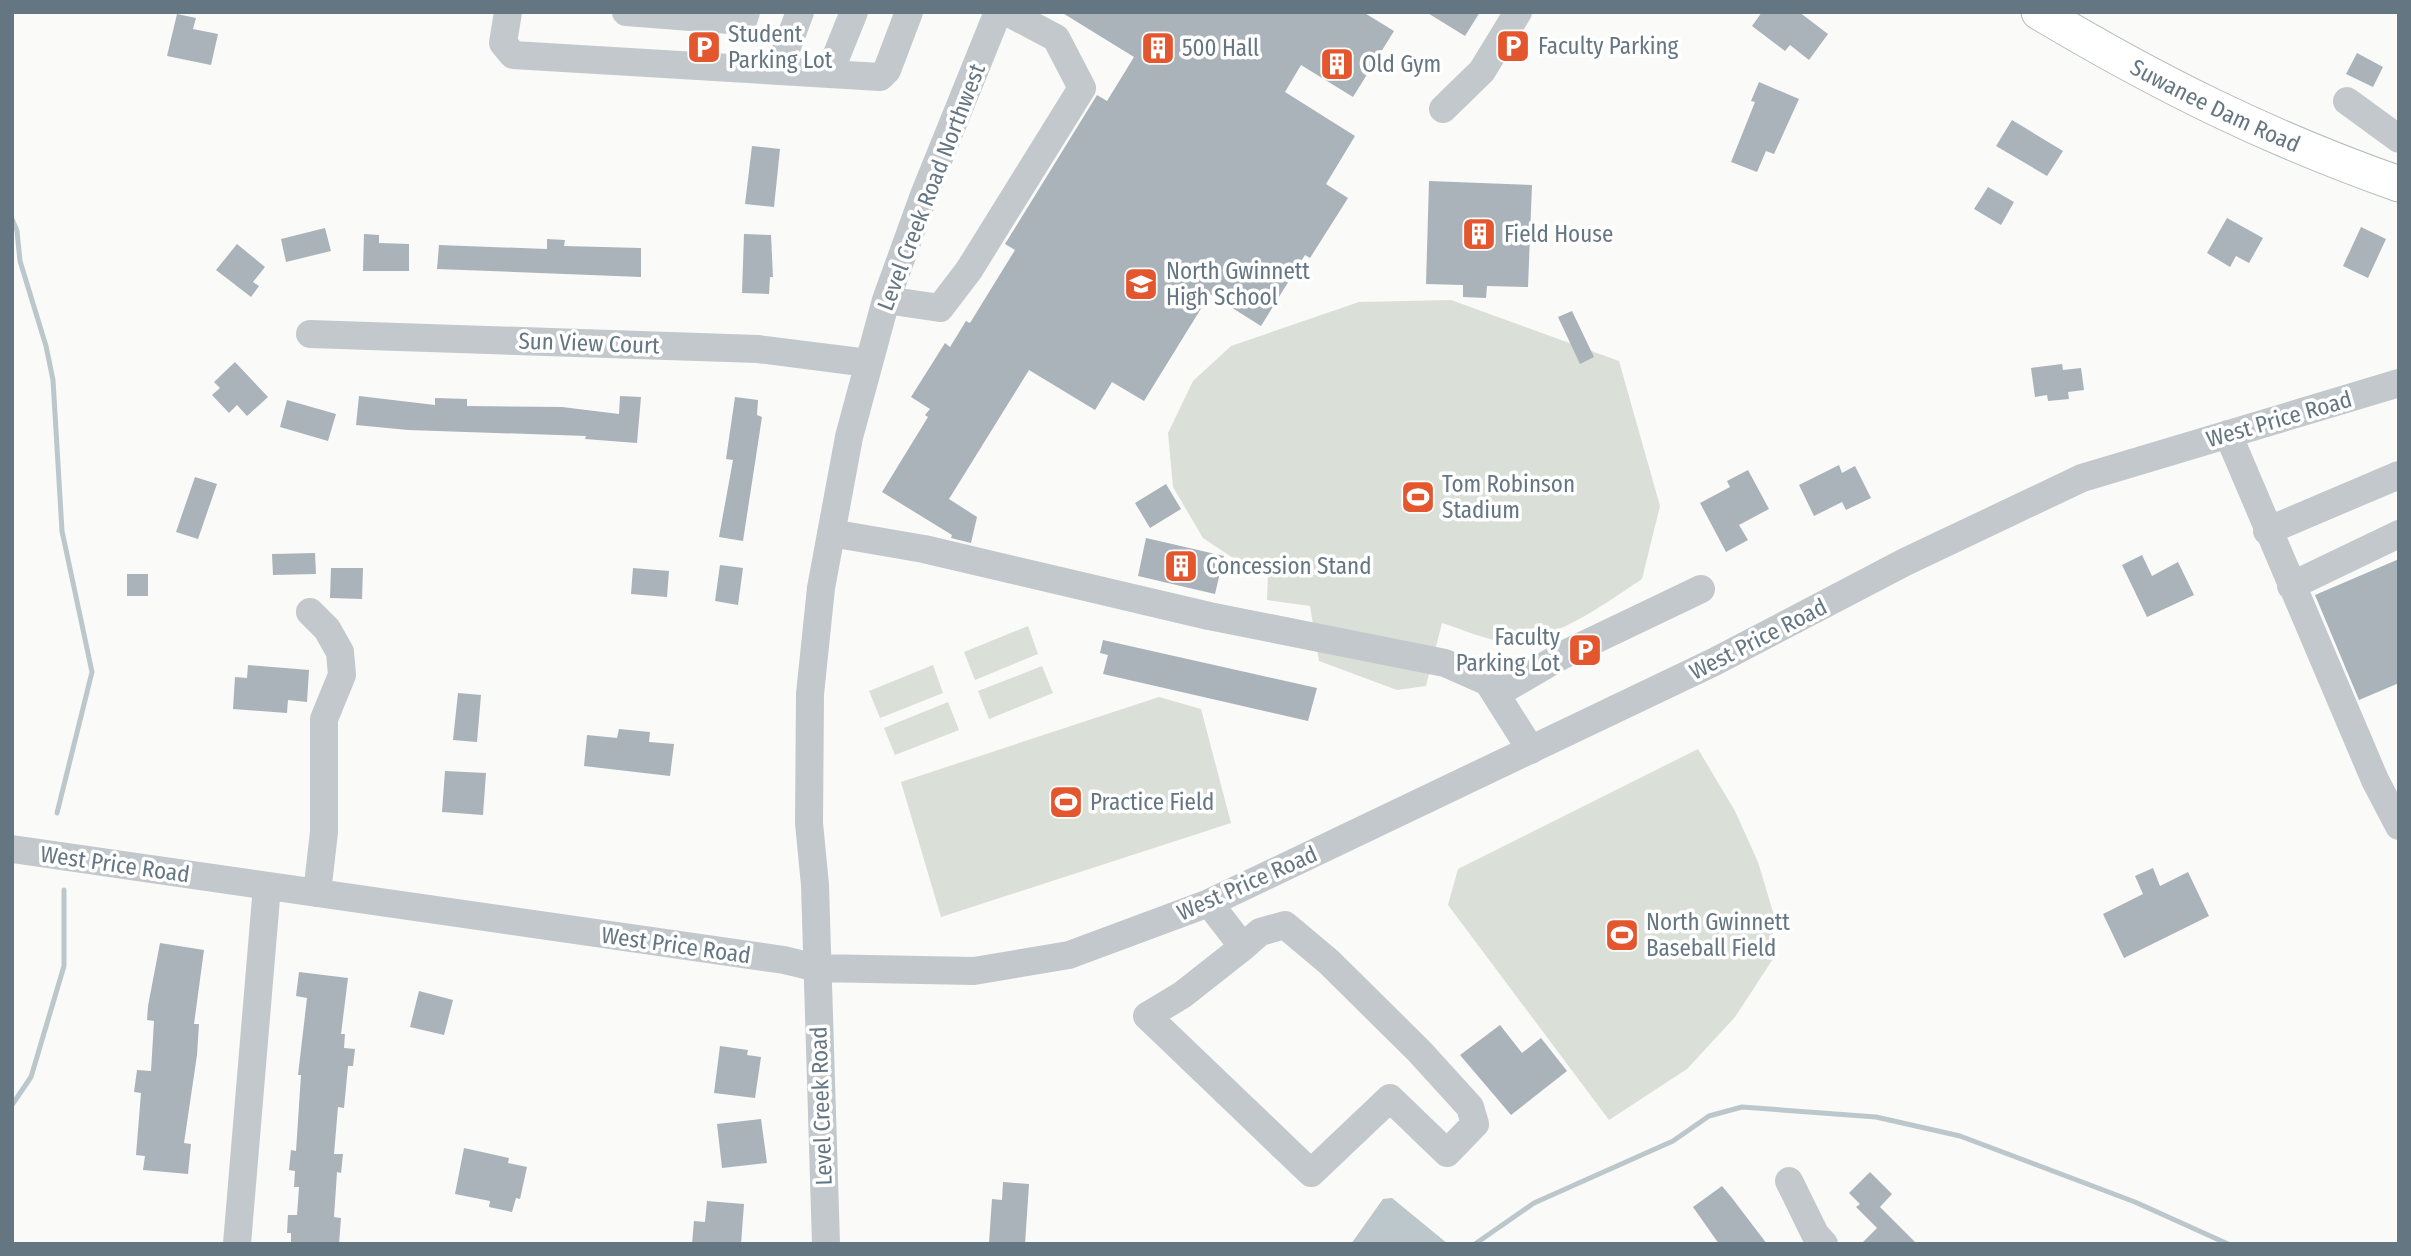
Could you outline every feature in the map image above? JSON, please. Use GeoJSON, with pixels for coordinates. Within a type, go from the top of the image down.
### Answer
{"type":"FeatureCollection","features":[{"type":"Feature","properties":{"kind":"main road","name":"Suwanee Dam Road"},"geometry":{"type":"LineString","coordinates":[[2039,12],[2185,95],[2310,151],[2399,184]]}},
{"type":"Feature","properties":{"kind":"street"},"geometry":{"type":"LineString","coordinates":[[508,12],[503,43],[513,55],[880,77],[887,70],[909,12]]}},
{"type":"Feature","properties":{"kind":"street"},"geometry":{"type":"LineString","coordinates":[[626,12],[745,17],[734,68]]}},
{"type":"Feature","properties":{"kind":"street"},"geometry":{"type":"LineString","coordinates":[[778,71],[800,12]]}},
{"type":"Feature","properties":{"kind":"street"},"geometry":{"type":"LineString","coordinates":[[829,74],[855,12]]}},
{"type":"Feature","properties":{"kind":"street","name":"Level Creek Road Northwest"},"geometry":{"type":"LineString","coordinates":[[831,533],[849,437],[886,300],[924,195],[998,12]]}},
{"type":"Feature","properties":{"kind":"street"},"geometry":{"type":"LineString","coordinates":[[886,300],[940,308],[968,270],[1082,88],[1056,38],[1007,12]]}},
{"type":"Feature","properties":{"kind":"street"},"geometry":{"type":"LineString","coordinates":[[1443,109],[1482,71],[1518,12]]}},
{"type":"Feature","properties":{"kind":"street"},"geometry":{"type":"LineString","coordinates":[[2347,102],[2399,139]]}},
{"type":"Feature","properties":{"kind":"street","name":"Sun View Court"},"geometry":{"type":"LineString","coordinates":[[310,334],[758,349],[868,363]]}},
{"type":"Feature","properties":{"kind":"street","name":"West Price Road"},"geometry":{"type":"LineString","coordinates":[[12,849],[783,960],[817,968],[909,971],[988,969],[1069,955],[1209,902],[1714,662],[1905,562],[2081,478],[2228,434],[2397,389]]}},
{"type":"Feature","properties":{"kind":"street"},"geometry":{"type":"LineString","coordinates":[[2228,434],[2375,780],[2399,826]]}},
{"type":"Feature","properties":{"kind":"street"},"geometry":{"type":"LineString","coordinates":[[2267,531],[2399,475]]}},
{"type":"Feature","properties":{"kind":"street"},"geometry":{"type":"LineString","coordinates":[[831,533],[924,549],[1209,616],[1445,663],[1488,682],[1531,750]]}},
{"type":"Feature","properties":{"kind":"street","name":"Level Creek Road"},"geometry":{"type":"LineString","coordinates":[[826,1244],[815,886],[809,823],[810,694],[821,588],[831,533]]}},
{"type":"Feature","properties":{"kind":"street"},"geometry":{"type":"LineString","coordinates":[[2291,586],[2399,534]]}},
{"type":"Feature","properties":{"kind":"street"},"geometry":{"type":"LineString","coordinates":[[1496,694],[1563,655],[1701,589]]}},
{"type":"Feature","properties":{"kind":"street"},"geometry":{"type":"LineString","coordinates":[[310,612],[327,629],[340,652],[342,675],[324,719],[324,832],[317,893]]}},
{"type":"Feature","properties":{"kind":"street"},"geometry":{"type":"LineString","coordinates":[[237,1244],[267,886]]}},
{"type":"Feature","properties":{"kind":"street"},"geometry":{"type":"LineString","coordinates":[[1209,902],[1243,947]]}},
{"type":"Feature","properties":{"kind":"street"},"geometry":{"type":"LineString","coordinates":[[1285,925],[1329,962],[1419,1051],[1470,1107],[1475,1124],[1447,1153],[1390,1098],[1311,1173],[1147,1016],[1182,995],[1243,947],[1260,932],[1285,925]]}},
{"type":"Feature","properties":{"kind":"street"},"geometry":{"type":"LineString","coordinates":[[1789,1181],[1815,1234],[1824,1244]]}},
{"type":"Feature","properties":{"kind":"shaded area","name":"Tom Robinson Stadium"},"geometry":{"type":"Polygon","coordinates":[[[1451,300],[1619,361],[1660,506],[1642,579],[1572,623],[1532,639],[1513,642],[1494,640],[1442,623],[1426,686],[1397,690],[1319,661],[1310,606],[1267,600],[1268,573],[1239,562],[1203,538],[1173,487],[1168,433],[1193,381],[1231,346],[1359,302],[1451,300]]]}},
{"type":"Feature","properties":{"kind":"shaded area"},"geometry":{"type":"Polygon","coordinates":[[[1028,626],[1038,654],[975,680],[964,652],[1028,626]]]}},
{"type":"Feature","properties":{"kind":"shaded area"},"geometry":{"type":"Polygon","coordinates":[[[933,665],[943,693],[880,718],[869,691],[933,665]]]}},
{"type":"Feature","properties":{"kind":"shaded area"},"geometry":{"type":"Polygon","coordinates":[[[1042,666],[1053,693],[989,719],[978,691],[1042,666]]]}},
{"type":"Feature","properties":{"kind":"shaded area","name":"Practice Field"},"geometry":{"type":"Polygon","coordinates":[[[1159,697],[1201,709],[1231,823],[941,917],[901,782],[1159,697]]]}},
{"type":"Feature","properties":{"kind":"shaded area"},"geometry":{"type":"Polygon","coordinates":[[[948,702],[959,730],[895,755],[884,728],[948,702]]]}},
{"type":"Feature","properties":{"kind":"shaded area","name":"North Gwinnett Baseball Field"},"geometry":{"type":"Polygon","coordinates":[[[1698,749],[1735,811],[1758,862],[1773,912],[1773,959],[1735,1017],[1687,1069],[1609,1120],[1448,905],[1458,869],[1698,749]]]}},
{"type":"Feature","properties":{"kind":"shaded area"},"geometry":{"type":"Polygon","coordinates":[[[1392,1198],[1448,1244],[1351,1244],[1383,1199],[1392,1198]]]}},
{"type":"Feature","properties":{"kind":"building","name":"North Gwinnett High School"},"geometry":{"type":"Polygon","coordinates":[[[1061,12],[1363,12],[1394,31],[1353,97],[1301,65],[1285,92],[1355,136],[1326,184],[1348,198],[1310,258],[1305,255],[1261,326],[1210,294],[1144,401],[1112,382],[1095,410],[1029,370],[949,499],[977,517],[971,543],[951,538],[952,535],[882,492],[928,417],[925,415],[930,409],[911,397],[945,343],[950,347],[966,321],[970,323],[1015,250],[1005,244],[1097,95],[1107,101],[1134,57],[1061,12]]]}},
{"type":"Feature","properties":{"kind":"building"},"geometry":{"type":"Polygon","coordinates":[[[1426,12],[1480,12],[1465,36],[1426,12]]]}},
{"type":"Feature","properties":{"kind":"building"},"geometry":{"type":"Polygon","coordinates":[[[1762,12],[1799,12],[1828,34],[1809,60],[1790,45],[1785,51],[1752,26],[1762,12]]]}},
{"type":"Feature","properties":{"kind":"building"},"geometry":{"type":"Polygon","coordinates":[[[177,14],[196,18],[193,29],[218,34],[211,65],[167,56],[177,14]]]}},
{"type":"Feature","properties":{"kind":"building"},"geometry":{"type":"Polygon","coordinates":[[[2357,53],[2383,67],[2373,87],[2346,74],[2357,53]]]}},
{"type":"Feature","properties":{"kind":"building"},"geometry":{"type":"Polygon","coordinates":[[[1759,82],[1799,99],[1774,154],[1766,151],[1757,172],[1731,162],[1755,102],[1751,101],[1759,82]]]}},
{"type":"Feature","properties":{"kind":"building"},"geometry":{"type":"Polygon","coordinates":[[[2012,120],[2063,151],[2047,176],[1996,146],[2012,120]]]}},
{"type":"Feature","properties":{"kind":"building"},"geometry":{"type":"Polygon","coordinates":[[[752,146],[780,149],[774,207],[745,204],[752,146]]]}},
{"type":"Feature","properties":{"kind":"building","name":"Field House"},"geometry":{"type":"Polygon","coordinates":[[[1429,181],[1532,185],[1528,287],[1487,286],[1486,298],[1463,297],[1463,285],[1426,284],[1429,181]]]}},
{"type":"Feature","properties":{"kind":"building"},"geometry":{"type":"Polygon","coordinates":[[[1988,187],[2014,202],[2001,225],[1974,209],[1988,187]]]}},
{"type":"Feature","properties":{"kind":"building"},"geometry":{"type":"Polygon","coordinates":[[[2227,218],[2263,238],[2249,263],[2236,256],[2230,267],[2207,253],[2227,218]]]}},
{"type":"Feature","properties":{"kind":"building"},"geometry":{"type":"Polygon","coordinates":[[[2361,227],[2386,239],[2368,278],[2343,266],[2361,227]]]}},
{"type":"Feature","properties":{"kind":"building"},"geometry":{"type":"Polygon","coordinates":[[[325,228],[331,251],[286,262],[281,239],[325,228]]]}},
{"type":"Feature","properties":{"kind":"building"},"geometry":{"type":"Polygon","coordinates":[[[364,234],[379,235],[379,243],[409,244],[409,271],[363,271],[364,234]]]}},
{"type":"Feature","properties":{"kind":"building"},"geometry":{"type":"Polygon","coordinates":[[[744,234],[771,235],[773,277],[770,277],[769,294],[742,293],[744,234]]]}},
{"type":"Feature","properties":{"kind":"building"},"geometry":{"type":"Polygon","coordinates":[[[547,239],[565,240],[564,246],[641,248],[641,277],[437,269],[439,245],[547,249],[547,239]]]}},
{"type":"Feature","properties":{"kind":"building"},"geometry":{"type":"Polygon","coordinates":[[[237,244],[265,267],[253,282],[259,286],[251,297],[216,270],[237,244]]]}},
{"type":"Feature","properties":{"kind":"building"},"geometry":{"type":"Polygon","coordinates":[[[1572,311],[1594,357],[1580,364],[1558,317],[1572,311]]]}},
{"type":"Feature","properties":{"kind":"building"},"geometry":{"type":"Polygon","coordinates":[[[235,362],[268,397],[247,416],[237,405],[229,413],[212,395],[220,388],[214,382],[235,362]]]}},
{"type":"Feature","properties":{"kind":"building"},"geometry":{"type":"Polygon","coordinates":[[[2062,364],[2063,370],[2081,368],[2084,390],[2068,392],[2069,399],[2048,401],[2047,395],[2035,397],[2031,368],[2062,364]]]}},
{"type":"Feature","properties":{"kind":"building"},"geometry":{"type":"Polygon","coordinates":[[[359,396],[435,405],[435,398],[467,399],[467,406],[562,407],[619,414],[620,396],[641,397],[637,443],[585,439],[586,436],[408,430],[356,425],[359,396]]]}},
{"type":"Feature","properties":{"kind":"building"},"geometry":{"type":"Polygon","coordinates":[[[735,397],[758,400],[757,415],[762,417],[743,541],[719,537],[733,460],[726,459],[735,397]]]}},
{"type":"Feature","properties":{"kind":"building"},"geometry":{"type":"Polygon","coordinates":[[[287,400],[336,414],[328,441],[280,427],[287,400]]]}},
{"type":"Feature","properties":{"kind":"building"},"geometry":{"type":"Polygon","coordinates":[[[1839,465],[1842,473],[1855,466],[1871,498],[1846,510],[1842,502],[1814,516],[1799,485],[1839,465]]]}},
{"type":"Feature","properties":{"kind":"building"},"geometry":{"type":"Polygon","coordinates":[[[1748,470],[1769,509],[1739,525],[1748,540],[1726,552],[1700,503],[1730,487],[1727,481],[1748,470]]]}},
{"type":"Feature","properties":{"kind":"building"},"geometry":{"type":"Polygon","coordinates":[[[195,477],[217,484],[198,539],[176,532],[195,477]]]}},
{"type":"Feature","properties":{"kind":"building"},"geometry":{"type":"Polygon","coordinates":[[[1166,484],[1181,509],[1150,528],[1135,503],[1166,484]]]}},
{"type":"Feature","properties":{"kind":"building","name":"Concession Stand"},"geometry":{"type":"Polygon","coordinates":[[[1146,538],[1224,556],[1215,594],[1138,576],[1146,538]]]}},
{"type":"Feature","properties":{"kind":"building"},"geometry":{"type":"Polygon","coordinates":[[[315,553],[316,574],[273,575],[272,554],[315,553]]]}},
{"type":"Feature","properties":{"kind":"building"},"geometry":{"type":"Polygon","coordinates":[[[2142,555],[2152,576],[2178,562],[2194,595],[2147,617],[2122,565],[2142,555]]]}},
{"type":"Feature","properties":{"kind":"building"},"geometry":{"type":"Polygon","coordinates":[[[2399,559],[2399,683],[2359,700],[2315,595],[2399,559]]]}},
{"type":"Feature","properties":{"kind":"building"},"geometry":{"type":"Polygon","coordinates":[[[720,565],[743,568],[738,605],[715,601],[720,565]]]}},
{"type":"Feature","properties":{"kind":"building"},"geometry":{"type":"Polygon","coordinates":[[[331,568],[363,568],[362,599],[330,598],[331,568]]]}},
{"type":"Feature","properties":{"kind":"building"},"geometry":{"type":"Polygon","coordinates":[[[633,568],[669,571],[667,597],[631,594],[633,568]]]}},
{"type":"Feature","properties":{"kind":"building"},"geometry":{"type":"Polygon","coordinates":[[[127,574],[148,574],[148,596],[127,596],[127,574]]]}},
{"type":"Feature","properties":{"kind":"building"},"geometry":{"type":"Polygon","coordinates":[[[1103,640],[1317,688],[1308,721],[1103,674],[1108,655],[1100,653],[1103,640]]]}},
{"type":"Feature","properties":{"kind":"building"},"geometry":{"type":"Polygon","coordinates":[[[248,665],[309,670],[307,702],[288,700],[287,713],[233,709],[235,677],[247,678],[248,665]]]}},
{"type":"Feature","properties":{"kind":"building"},"geometry":{"type":"Polygon","coordinates":[[[458,693],[481,695],[477,742],[453,740],[458,693]]]}},
{"type":"Feature","properties":{"kind":"building"},"geometry":{"type":"Polygon","coordinates":[[[619,729],[650,732],[649,742],[674,744],[670,776],[584,766],[587,735],[617,738],[619,729]]]}},
{"type":"Feature","properties":{"kind":"building"},"geometry":{"type":"Polygon","coordinates":[[[445,771],[486,773],[483,815],[442,812],[445,771]]]}},
{"type":"Feature","properties":{"kind":"building"},"geometry":{"type":"Polygon","coordinates":[[[2153,868],[2160,886],[2188,872],[2209,916],[2124,958],[2103,914],[2143,894],[2135,876],[2153,868]]]}},
{"type":"Feature","properties":{"kind":"building"},"geometry":{"type":"Polygon","coordinates":[[[160,943],[204,950],[194,1024],[199,1024],[197,1055],[184,1143],[191,1144],[188,1174],[143,1170],[145,1156],[136,1155],[141,1093],[134,1092],[137,1070],[151,1071],[154,1021],[147,1020],[160,943]]]}},
{"type":"Feature","properties":{"kind":"building"},"geometry":{"type":"Polygon","coordinates":[[[299,972],[348,978],[341,1034],[345,1034],[344,1048],[355,1049],[353,1066],[348,1066],[344,1108],[338,1107],[334,1154],[343,1154],[341,1173],[337,1172],[334,1217],[341,1218],[339,1244],[291,1244],[291,1233],[287,1233],[288,1215],[297,1215],[299,1187],[294,1187],[295,1171],[289,1170],[291,1150],[296,1151],[301,1075],[298,1075],[307,998],[296,996],[299,972]]]}},
{"type":"Feature","properties":{"kind":"building"},"geometry":{"type":"Polygon","coordinates":[[[419,991],[453,1000],[444,1035],[410,1027],[419,991]]]}},
{"type":"Feature","properties":{"kind":"building"},"geometry":{"type":"Polygon","coordinates":[[[1500,1025],[1522,1053],[1541,1038],[1567,1071],[1511,1115],[1460,1055],[1500,1025]]]}},
{"type":"Feature","properties":{"kind":"building"},"geometry":{"type":"Polygon","coordinates":[[[720,1046],[748,1050],[747,1055],[761,1057],[755,1098],[714,1093],[720,1046]]]}},
{"type":"Feature","properties":{"kind":"building"},"geometry":{"type":"Polygon","coordinates":[[[761,1119],[767,1163],[722,1168],[717,1124],[761,1119]]]}},
{"type":"Feature","properties":{"kind":"building"},"geometry":{"type":"Polygon","coordinates":[[[464,1148],[509,1158],[508,1163],[527,1167],[520,1199],[516,1198],[512,1212],[489,1207],[490,1201],[455,1194],[464,1148]]]}},
{"type":"Feature","properties":{"kind":"building"},"geometry":{"type":"Polygon","coordinates":[[[1870,1172],[1892,1194],[1880,1207],[1917,1244],[1861,1244],[1877,1228],[1856,1207],[1860,1204],[1849,1193],[1870,1172]]]}},
{"type":"Feature","properties":{"kind":"building"},"geometry":{"type":"Polygon","coordinates":[[[1003,1182],[1029,1184],[1025,1244],[989,1243],[992,1199],[1002,1200],[1003,1182]]]}},
{"type":"Feature","properties":{"kind":"building"},"geometry":{"type":"Polygon","coordinates":[[[1722,1186],[1767,1244],[1719,1244],[1693,1207],[1722,1186]]]}},
{"type":"Feature","properties":{"kind":"building"},"geometry":{"type":"Polygon","coordinates":[[[707,1201],[744,1204],[741,1244],[692,1244],[694,1221],[705,1222],[707,1201]]]}},
{"type":"Feature","properties":{"kind":"waterway"},"geometry":{"type":"LineString","coordinates":[[12,219],[17,231],[20,261],[46,346],[53,380],[62,531],[92,672],[57,813]]}},
{"type":"Feature","properties":{"kind":"waterway"},"geometry":{"type":"LineString","coordinates":[[12,1105],[31,1077],[64,966],[64,890]]}},
{"type":"Feature","properties":{"kind":"waterway"},"geometry":{"type":"LineString","coordinates":[[1475,1244],[1534,1203],[1673,1141],[1709,1116],[1742,1107],[1876,1117],[1960,1136],[2135,1202],[2228,1244]]}},
{"type":"Feature","properties":{"kind":"place","name":"Faculty Parking"},"geometry":{"type":"Point","coordinates":[1513,46]}},
{"type":"Feature","properties":{"kind":"place","name":"Student Parking Lot"},"geometry":{"type":"Point","coordinates":[704,47]}},
{"type":"Feature","properties":{"kind":"place","name":"500 Hall"},"geometry":{"type":"Point","coordinates":[1158,48]}},
{"type":"Feature","properties":{"kind":"place","name":"Old Gym"},"geometry":{"type":"Point","coordinates":[1337,64]}},
{"type":"Feature","properties":{"kind":"place","name":"Field House"},"geometry":{"type":"Point","coordinates":[1479,234]}},
{"type":"Feature","properties":{"kind":"place","name":"North Gwinnett High School"},"geometry":{"type":"Point","coordinates":[1141,284]}},
{"type":"Feature","properties":{"kind":"place","name":"Tom Robinson Stadium"},"geometry":{"type":"Point","coordinates":[1418,497]}},
{"type":"Feature","properties":{"kind":"place","name":"Concession Stand"},"geometry":{"type":"Point","coordinates":[1181,566]}},
{"type":"Feature","properties":{"kind":"place","name":"Faculty Parking Lot"},"geometry":{"type":"Point","coordinates":[1585,650]}},
{"type":"Feature","properties":{"kind":"place","name":"Practice Field"},"geometry":{"type":"Point","coordinates":[1066,802]}},
{"type":"Feature","properties":{"kind":"place","name":"North Gwinnett Baseball Field"},"geometry":{"type":"Point","coordinates":[1622,935]}}]}
